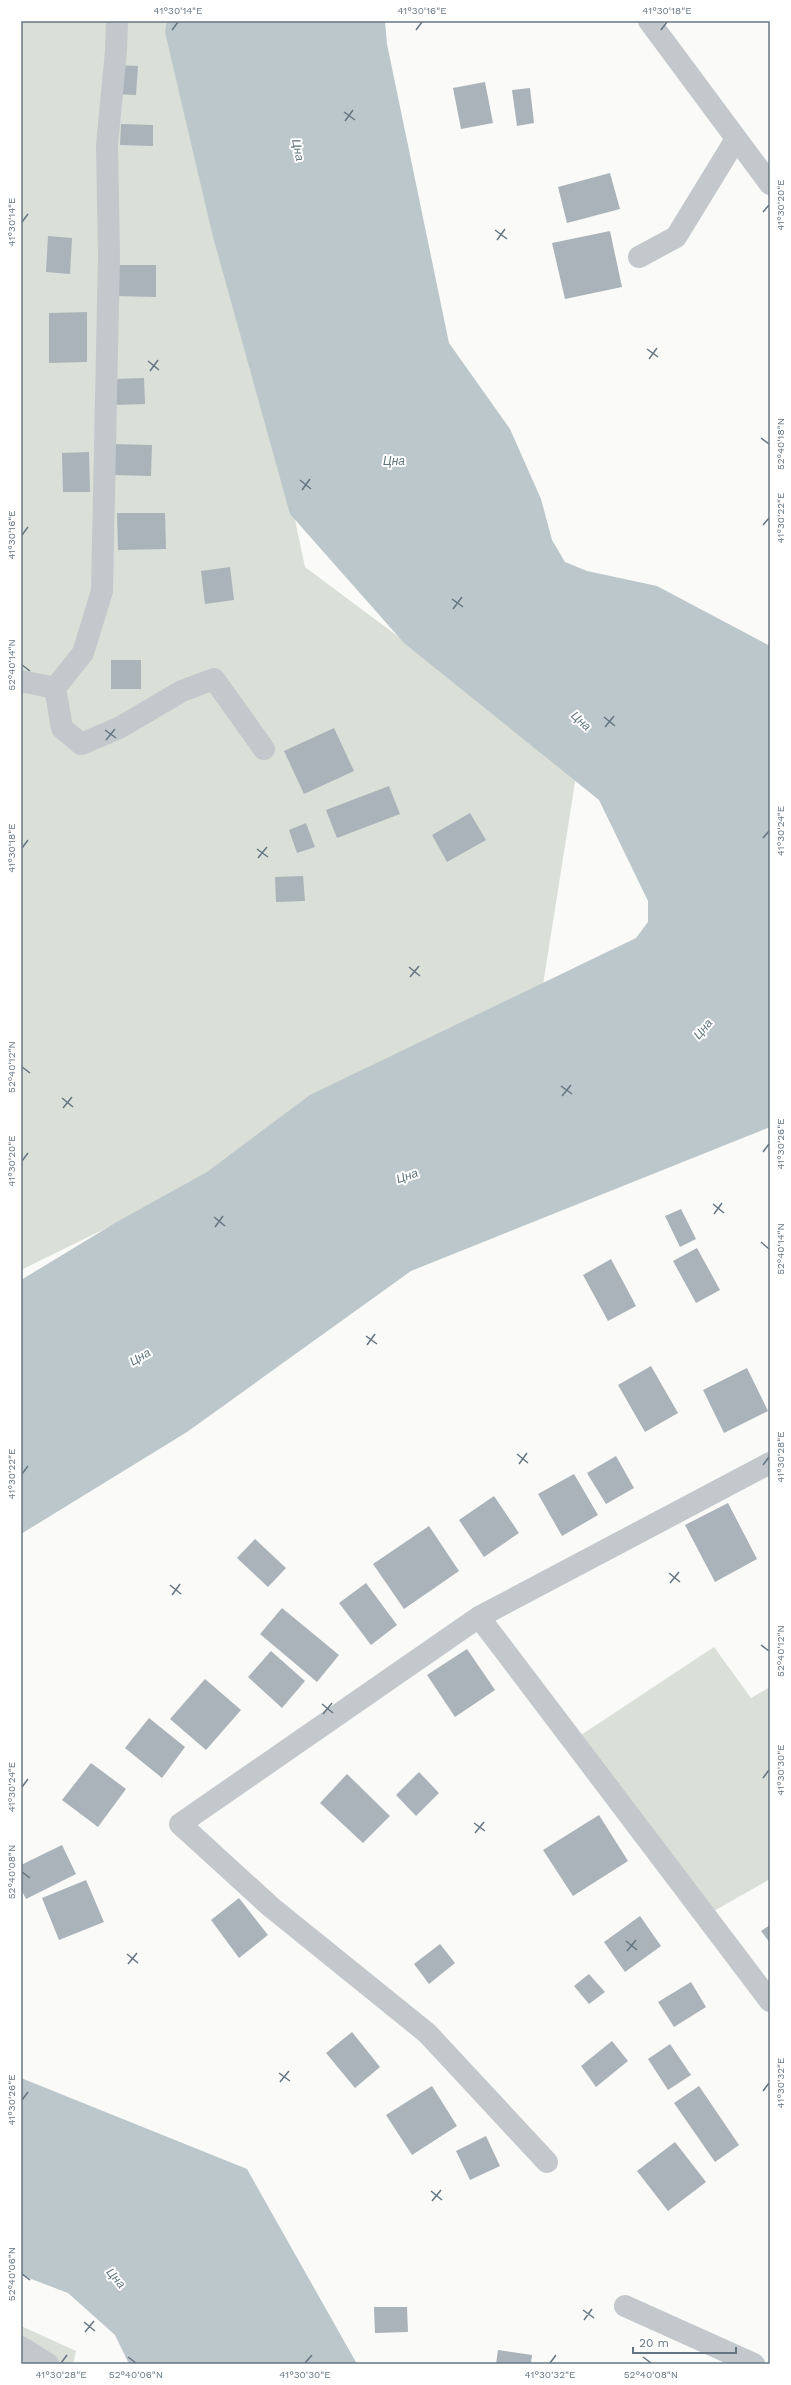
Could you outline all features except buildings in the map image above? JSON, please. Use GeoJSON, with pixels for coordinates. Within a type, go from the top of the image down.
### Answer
{"type":"FeatureCollection","features":[{"type":"Feature","properties":{"kind":"street"},"geometry":{"type":"LineString","coordinates":[[117,21],[116,51],[107,145],[109,256],[102,591],[83,653],[55,688],[62,728],[81,744],[119,728],[182,691],[214,679],[264,749]]}},
{"type":"Feature","properties":{"kind":"street"},"geometry":{"type":"LineString","coordinates":[[648,21],[770,184]]}},
{"type":"Feature","properties":{"kind":"street"},"geometry":{"type":"LineString","coordinates":[[639,257],[676,238],[736,139]]}},
{"type":"Feature","properties":{"kind":"street"},"geometry":{"type":"LineString","coordinates":[[21,681],[55,688]]}},
{"type":"Feature","properties":{"kind":"street"},"geometry":{"type":"LineString","coordinates":[[547,2162],[427,2033],[271,1907],[180,1824],[479,1618],[770,1463]]}},
{"type":"Feature","properties":{"kind":"street"},"geometry":{"type":"LineString","coordinates":[[479,1618],[770,2001]]}},
{"type":"Feature","properties":{"kind":"street"},"geometry":{"type":"LineString","coordinates":[[625,2306],[754,2364]]}},
{"type":"Feature","properties":{"kind":"street"},"geometry":{"type":"LineString","coordinates":[[21,2347],[48,2364]]}},
{"type":"Feature","properties":{"kind":"shaded area"},"geometry":{"type":"Polygon","coordinates":[[[21,21],[232,21],[227,196],[305,567],[577,770],[538,1016],[21,1270],[21,21]]]}},
{"type":"Feature","properties":{"kind":"shaded area"},"geometry":{"type":"Polygon","coordinates":[[[714,1647],[751,1698],[770,1687],[770,1879],[714,1911],[581,1735],[714,1647]]]}},
{"type":"Feature","properties":{"kind":"shaded area"},"geometry":{"type":"Polygon","coordinates":[[[21,2326],[76,2351],[73,2364],[21,2364],[21,2326]]]}},
{"type":"Feature","properties":{"kind":"water","name":"Цна"},"geometry":{"type":"Polygon","coordinates":[[[167,21],[385,21],[387,44],[449,343],[510,429],[541,499],[552,540],[565,562],[587,571],[657,586],[770,646],[770,1127],[411,1271],[187,1432],[21,1534],[21,1280],[115,1223],[207,1172],[310,1095],[636,938],[648,922],[648,901],[599,800],[404,643],[290,514],[212,233],[165,32],[167,21]]]}},
{"type":"Feature","properties":{"kind":"water","name":"Цна"},"geometry":{"type":"Polygon","coordinates":[[[21,2078],[247,2169],[357,2364],[129,2364],[115,2335],[68,2293],[21,2275],[21,2078]]]}}]}
